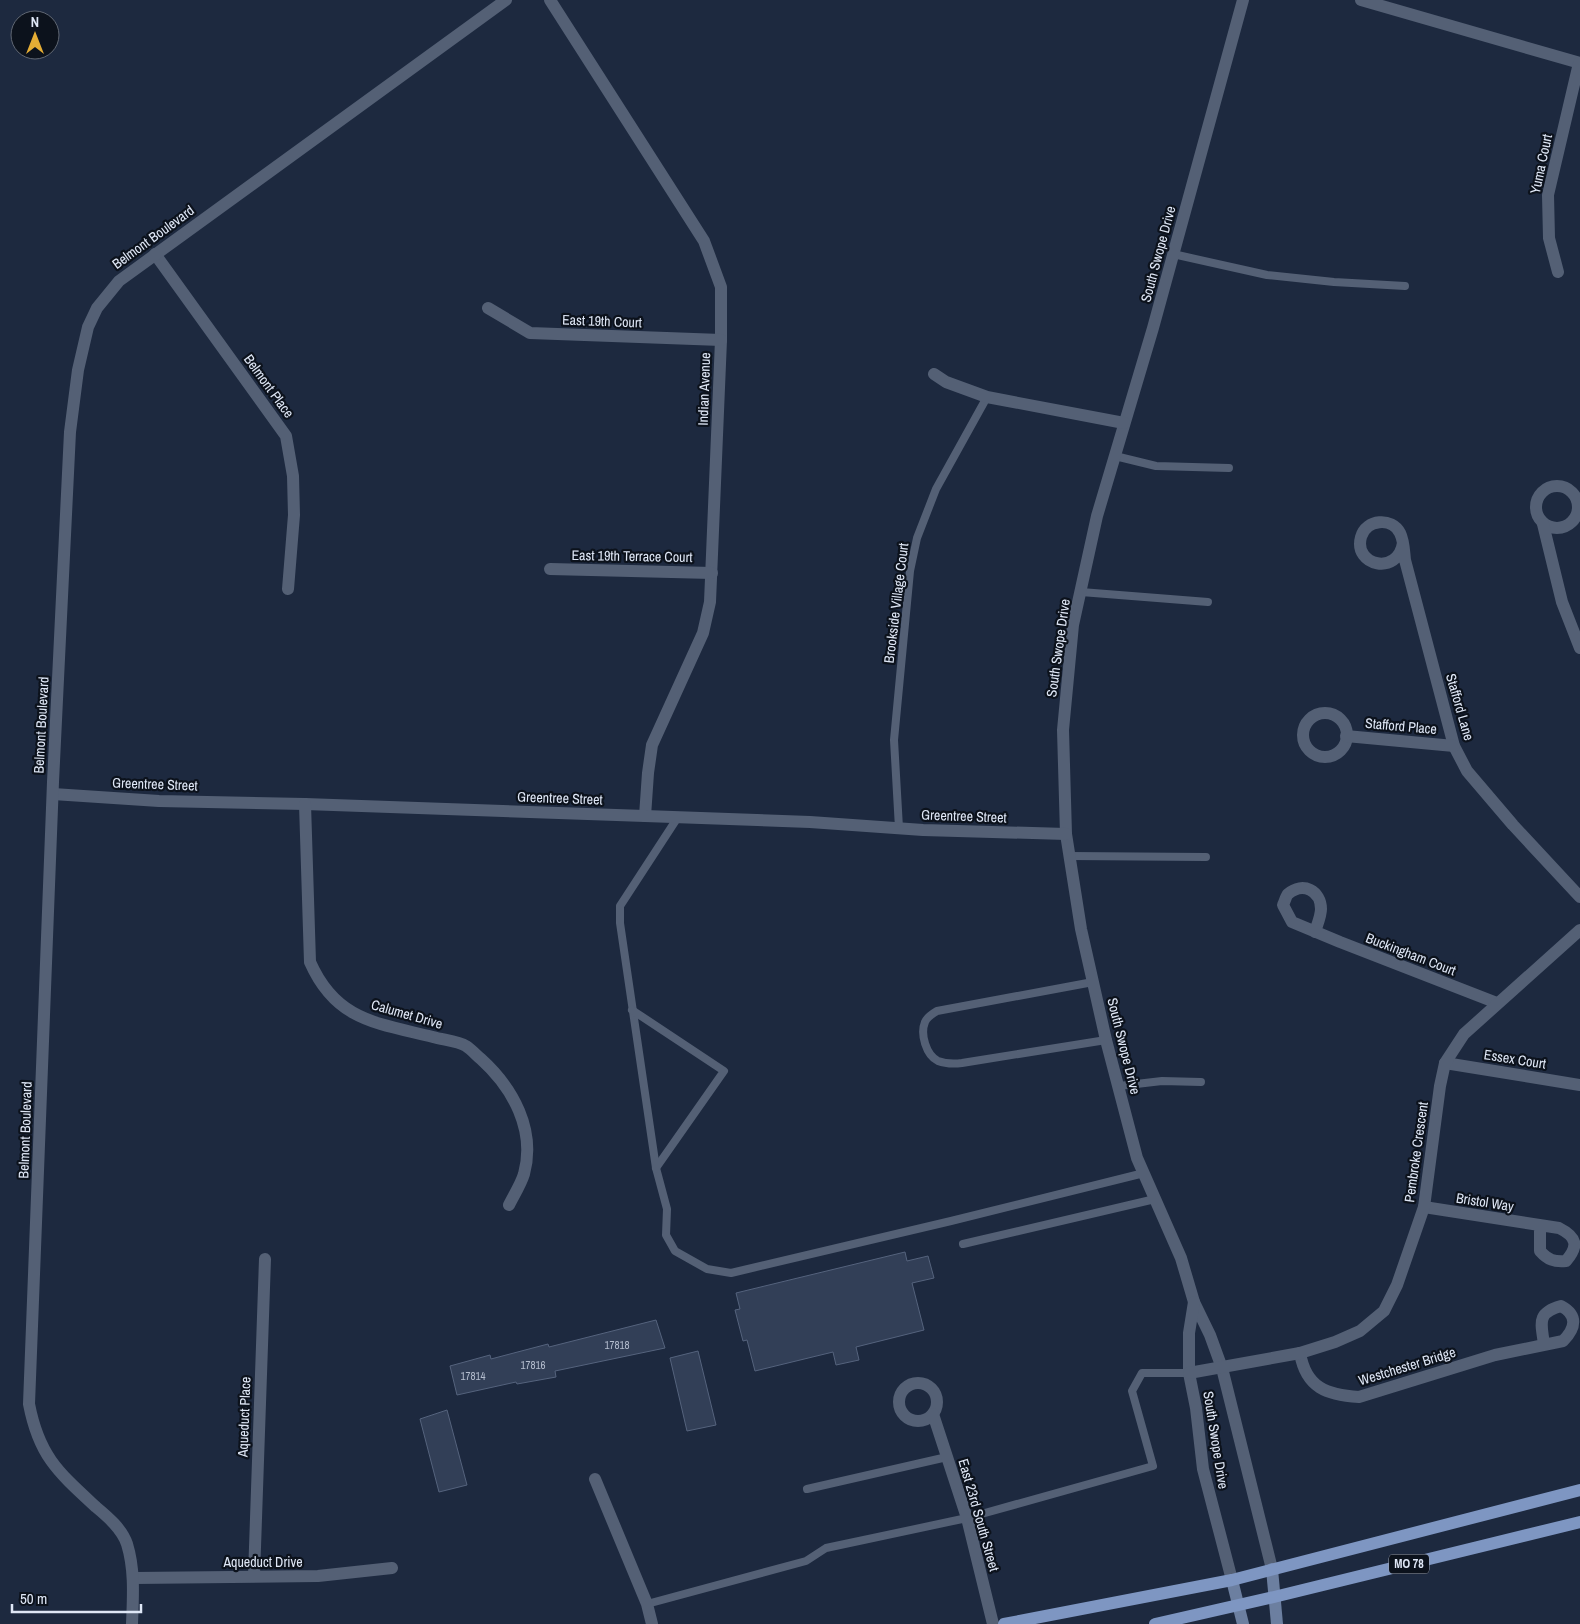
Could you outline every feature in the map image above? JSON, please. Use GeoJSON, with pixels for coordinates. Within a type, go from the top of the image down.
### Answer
{"type":"FeatureCollection","features":[{"type":"Feature","properties":{"kind":"main road","name":"MO 78"},"geometry":{"type":"LineString","coordinates":[[1004,1624],[1232,1580],[1580,1490]]}},
{"type":"Feature","properties":{"kind":"main road","name":"MO 78"},"geometry":{"type":"LineString","coordinates":[[1155,1624],[1274,1597],[1580,1522]]}},
{"type":"Feature","properties":{"kind":"street","name":"Belmont Boulevard"},"geometry":{"type":"LineString","coordinates":[[132,1624],[134,1578],[127,1543],[116,1525],[62,1476],[47,1456],[34,1428],[30,1404],[53,794],[70,432],[78,370],[88,327],[97,308],[119,281],[506,0]]}},
{"type":"Feature","properties":{"kind":"street","name":"Indian Avenue"},"geometry":{"type":"LineString","coordinates":[[550,0],[704,242],[721,287],[721,340],[710,602],[703,633],[652,745],[645,816]]}},
{"type":"Feature","properties":{"kind":"street","name":"South Swope Drive"},"geometry":{"type":"LineString","coordinates":[[1243,0],[1173,254],[1097,516],[1073,625],[1063,730],[1066,834],[1080,928],[1106,1040],[1137,1158],[1182,1258],[1194,1302],[1210,1334],[1222,1368],[1272,1569]]}},
{"type":"Feature","properties":{"kind":"street"},"geometry":{"type":"LineString","coordinates":[[1361,0],[1580,63]]}},
{"type":"Feature","properties":{"kind":"street","name":"Yuma Court"},"geometry":{"type":"LineString","coordinates":[[1558,272],[1549,238],[1548,195],[1580,63]]}},
{"type":"Feature","properties":{"kind":"street","name":"Belmont Place"},"geometry":{"type":"LineString","coordinates":[[155,254],[286,436],[293,476],[294,515],[288,589]]}},
{"type":"Feature","properties":{"kind":"street","name":"East 19th Court"},"geometry":{"type":"LineString","coordinates":[[488,308],[530,333],[721,340]]}},
{"type":"Feature","properties":{"kind":"street"},"geometry":{"type":"LineString","coordinates":[[934,374],[946,382],[987,397],[1124,423]]}},
{"type":"Feature","properties":{"kind":"street"},"geometry":{"type":"LineString","coordinates":[[1543,524],[1562,602],[1580,648]]}},
{"type":"Feature","properties":{"kind":"street","name":"Stafford Lane"},"geometry":{"type":"LineString","coordinates":[[1403,543],[1405,560],[1454,746],[1467,771],[1513,825],[1580,897]]}},
{"type":"Feature","properties":{"kind":"street","name":"East 19th Terrace Court"},"geometry":{"type":"LineString","coordinates":[[550,569],[712,573]]}},
{"type":"Feature","properties":{"kind":"street","name":"Stafford Place"},"geometry":{"type":"LineString","coordinates":[[1346,736],[1454,746]]}},
{"type":"Feature","properties":{"kind":"street","name":"Greentree Street"},"geometry":{"type":"LineString","coordinates":[[53,794],[159,801],[305,804],[810,822],[899,828],[1066,834]]}},
{"type":"Feature","properties":{"kind":"street","name":"Calumet Drive"},"geometry":{"type":"LineString","coordinates":[[305,804],[310,962],[317,977],[332,997],[352,1013],[375,1022],[466,1046],[496,1073],[517,1103],[528,1140],[524,1174],[509,1205]]}},
{"type":"Feature","properties":{"kind":"street","name":"Pembroke Crescent"},"geometry":{"type":"LineString","coordinates":[[1189,1373],[1300,1353],[1335,1342],[1360,1331],[1384,1311],[1397,1285],[1424,1207],[1440,1086],[1445,1063],[1464,1034],[1580,930]]}},
{"type":"Feature","properties":{"kind":"street","name":"Buckingham Court"},"geometry":{"type":"LineString","coordinates":[[1315,932],[1497,1004]]}},
{"type":"Feature","properties":{"kind":"street","name":"Essex Court"},"geometry":{"type":"LineString","coordinates":[[1445,1063],[1580,1085]]}},
{"type":"Feature","properties":{"kind":"street","name":"Bristol Way"},"geometry":{"type":"LineString","coordinates":[[1424,1207],[1540,1225]]}},
{"type":"Feature","properties":{"kind":"street","name":"Aqueduct Place"},"geometry":{"type":"LineString","coordinates":[[254,1576],[265,1259]]}},
{"type":"Feature","properties":{"kind":"street","name":"South Swope Drive"},"geometry":{"type":"LineString","coordinates":[[1194,1302],[1189,1332],[1189,1373],[1196,1408],[1203,1469],[1232,1580]]}},
{"type":"Feature","properties":{"kind":"street","name":"Westchester Bridge"},"geometry":{"type":"LineString","coordinates":[[1300,1353],[1303,1368],[1315,1384],[1337,1396],[1359,1397],[1495,1355],[1544,1345]]}},
{"type":"Feature","properties":{"kind":"street","name":"East 23rd South Street"},"geometry":{"type":"LineString","coordinates":[[933,1414],[967,1518],[993,1624]]}},
{"type":"Feature","properties":{"kind":"street"},"geometry":{"type":"LineString","coordinates":[[595,1479],[647,1604],[652,1624]]}},
{"type":"Feature","properties":{"kind":"street","name":"Aqueduct Drive"},"geometry":{"type":"LineString","coordinates":[[134,1578],[318,1576],[392,1568]]}},
{"type":"Feature","properties":{"kind":"street"},"geometry":{"type":"LineString","coordinates":[[1272,1569],[1277,1624]]}},
{"type":"Feature","properties":{"kind":"street"},"geometry":{"type":"LineString","coordinates":[[1232,1580],[1242,1624]]}},
{"type":"Feature","properties":{"kind":"lane"},"geometry":{"type":"LineString","coordinates":[[1173,254],[1267,275],[1334,282],[1405,286]]}},
{"type":"Feature","properties":{"kind":"lane","name":"Brookside Village Court"},"geometry":{"type":"LineString","coordinates":[[899,828],[894,740],[910,571],[917,538],[936,489],[987,397]]}},
{"type":"Feature","properties":{"kind":"lane"},"geometry":{"type":"LineString","coordinates":[[1115,456],[1156,466],[1229,468]]}},
{"type":"Feature","properties":{"kind":"lane"},"geometry":{"type":"LineString","coordinates":[[1080,592],[1208,602]]}},
{"type":"Feature","properties":{"kind":"lane"},"geometry":{"type":"LineString","coordinates":[[678,818],[620,906],[620,923],[656,1168],[667,1209],[666,1235],[675,1251],[708,1269],[731,1272],[884,1237],[1144,1173]]}},
{"type":"Feature","properties":{"kind":"lane"},"geometry":{"type":"LineString","coordinates":[[1070,856],[1206,857]]}},
{"type":"Feature","properties":{"kind":"lane"},"geometry":{"type":"LineString","coordinates":[[1093,982],[937,1011],[929,1016],[925,1022],[924,1038],[926,1048],[931,1056],[938,1061],[949,1064],[962,1064],[1106,1040]]}},
{"type":"Feature","properties":{"kind":"lane"},"geometry":{"type":"LineString","coordinates":[[632,1010],[724,1071],[656,1168]]}},
{"type":"Feature","properties":{"kind":"lane"},"geometry":{"type":"LineString","coordinates":[[1119,1086],[1162,1081],[1201,1082]]}},
{"type":"Feature","properties":{"kind":"lane"},"geometry":{"type":"LineString","coordinates":[[963,1244],[1156,1199]]}},
{"type":"Feature","properties":{"kind":"lane"},"geometry":{"type":"LineString","coordinates":[[647,1604],[806,1561],[826,1548],[967,1518],[1154,1466],[1132,1391],[1142,1373],[1189,1373]]}},
{"type":"Feature","properties":{"kind":"lane"},"geometry":{"type":"LineString","coordinates":[[807,1489],[947,1457]]}},
{"type":"Feature","properties":{"kind":"building"},"geometry":{"type":"Polygon","coordinates":[[[905,1252],[907,1261],[928,1256],[934,1278],[912,1283],[924,1330],[856,1347],[859,1360],[836,1365],[833,1352],[755,1371],[747,1340],[743,1341],[735,1310],[740,1309],[736,1293],[905,1252]]]}},
{"type":"Feature","properties":{"kind":"building"},"geometry":{"type":"Polygon","coordinates":[[[656,1320],[665,1348],[555,1371],[556,1377],[517,1384],[516,1382],[457,1395],[450,1366],[490,1355],[491,1359],[548,1344],[549,1347],[656,1320]]]}},
{"type":"Feature","properties":{"kind":"building"},"geometry":{"type":"Polygon","coordinates":[[[698,1351],[716,1425],[687,1431],[670,1358],[698,1351]]]}},
{"type":"Feature","properties":{"kind":"building"},"geometry":{"type":"Polygon","coordinates":[[[447,1410],[467,1485],[439,1492],[420,1419],[447,1410]]]}}]}
